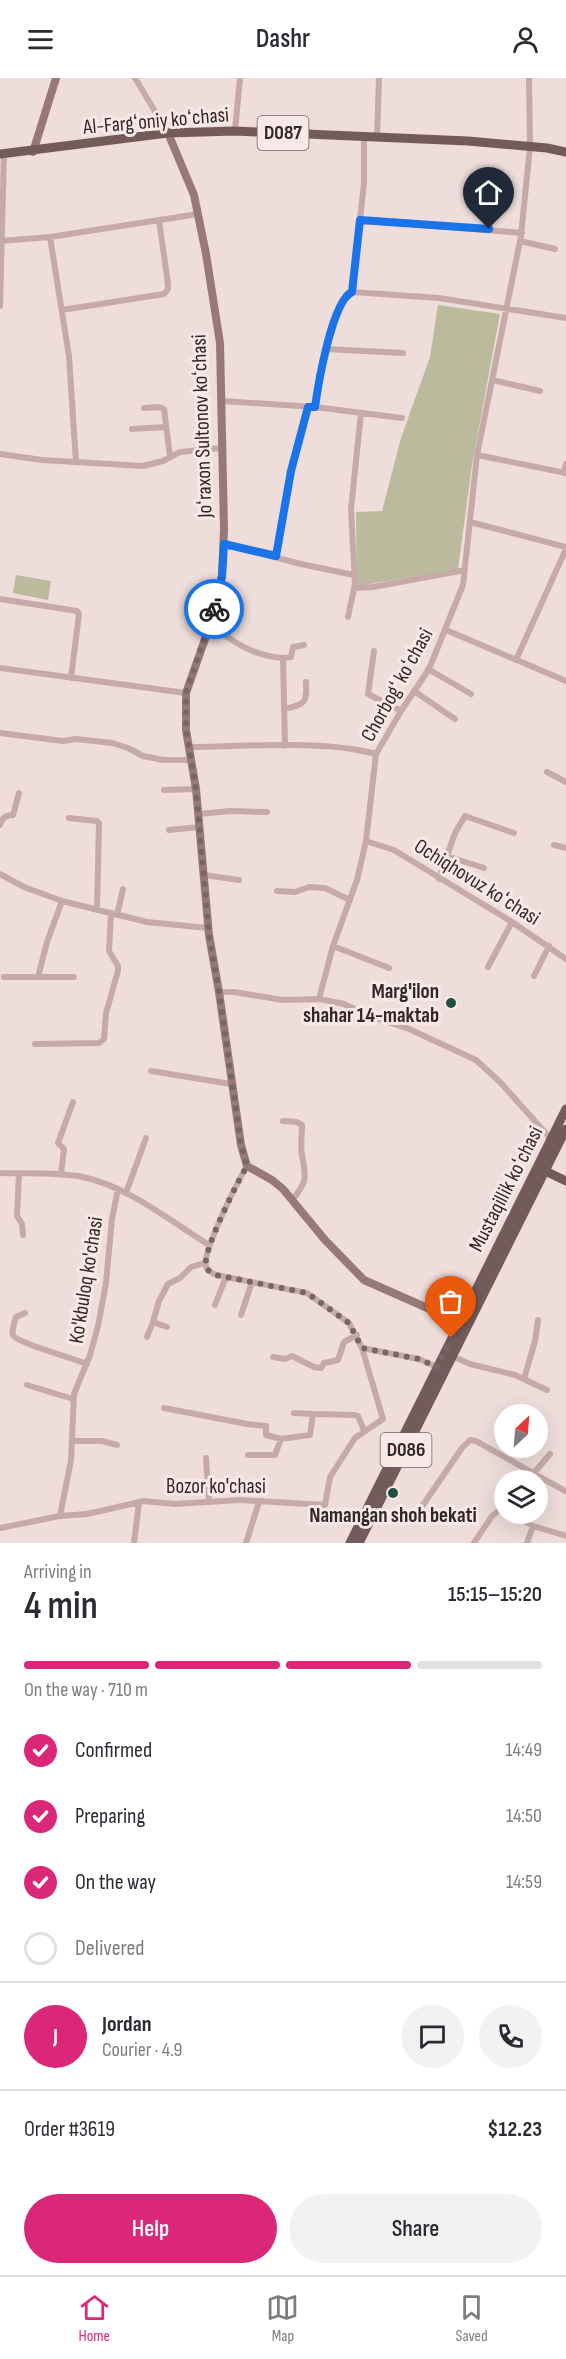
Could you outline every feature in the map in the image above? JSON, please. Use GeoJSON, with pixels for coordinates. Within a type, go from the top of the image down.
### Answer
{"type":"FeatureCollection","features":[{"type":"Feature","properties":{"kind":"main road","name":"Al-Fargʻoniy koʻchasi"},"geometry":{"type":"LineString","coordinates":[[2,154],[33,152],[168,133],[235,131],[530,146],[566,152]]}},
{"type":"Feature","properties":{"kind":"main road","name":"Mustaqillik koʻchasi"},"geometry":{"type":"LineString","coordinates":[[359,1543],[452,1356],[541,1169],[551,1139],[566,1109]]}},
{"type":"Feature","properties":{"kind":"main road","name":"Mustaqillik koʻchasi"},"geometry":{"type":"LineString","coordinates":[[350,1543],[459,1322],[541,1169],[566,1129]]}},
{"type":"Feature","properties":{"kind":"main road"},"geometry":{"type":"LineString","coordinates":[[541,1169],[566,1181]]}},
{"type":"Feature","properties":{"kind":"street"},"geometry":{"type":"LineString","coordinates":[[33,152],[56,78]]}},
{"type":"Feature","properties":{"kind":"street"},"geometry":{"type":"LineString","coordinates":[[135,78],[168,133]]}},
{"type":"Feature","properties":{"kind":"street"},"geometry":{"type":"LineString","coordinates":[[235,131],[240,78]]}},
{"type":"Feature","properties":{"kind":"street"},"geometry":{"type":"LineString","coordinates":[[377,137],[379,78]]}},
{"type":"Feature","properties":{"kind":"street"},"geometry":{"type":"LineString","coordinates":[[506,309],[522,233],[530,146],[529,78]]}},
{"type":"Feature","properties":{"kind":"street","name":"Joʻraxon Sultonov koʻchasi"},"geometry":{"type":"LineString","coordinates":[[168,133],[194,195],[220,343],[224,544],[222,576],[210,625],[186,693],[188,747],[199,814],[208,928],[231,1084],[241,1145],[247,1166]]}},
{"type":"Feature","properties":{"kind":"street"},"geometry":{"type":"LineString","coordinates":[[352,292],[364,183],[364,137]]}},
{"type":"Feature","properties":{"kind":"street"},"geometry":{"type":"LineString","coordinates":[[0,306],[2,154]]}},
{"type":"Feature","properties":{"kind":"street"},"geometry":{"type":"LineString","coordinates":[[1,241],[50,237],[198,213]]}},
{"type":"Feature","properties":{"kind":"street"},"geometry":{"type":"LineString","coordinates":[[62,309],[164,294],[168,289],[168,284],[159,220]]}},
{"type":"Feature","properties":{"kind":"street"},"geometry":{"type":"LineString","coordinates":[[360,220],[522,233]]}},
{"type":"Feature","properties":{"kind":"street"},"geometry":{"type":"LineString","coordinates":[[50,237],[69,356],[76,462]]}},
{"type":"Feature","properties":{"kind":"street"},"geometry":{"type":"LineString","coordinates":[[520,241],[555,249]]}},
{"type":"Feature","properties":{"kind":"street"},"geometry":{"type":"LineString","coordinates":[[276,556],[291,471],[312,407],[326,349],[343,299],[352,292],[439,298],[566,318]]}},
{"type":"Feature","properties":{"kind":"street","name":"Chorbogʻ koʻchasi"},"geometry":{"type":"LineString","coordinates":[[319,999],[333,946],[357,880],[366,841],[376,754],[428,669],[463,585],[477,455],[506,309]]}},
{"type":"Feature","properties":{"kind":"street"},"geometry":{"type":"LineString","coordinates":[[326,349],[403,353]]}},
{"type":"Feature","properties":{"kind":"street"},"geometry":{"type":"LineString","coordinates":[[492,380],[540,391]]}},
{"type":"Feature","properties":{"kind":"street"},"geometry":{"type":"LineString","coordinates":[[222,401],[312,407],[402,418]]}},
{"type":"Feature","properties":{"kind":"street"},"geometry":{"type":"LineString","coordinates":[[144,408],[163,408],[170,457]]}},
{"type":"Feature","properties":{"kind":"street"},"geometry":{"type":"LineString","coordinates":[[348,617],[354,588],[351,509],[361,413]]}},
{"type":"Feature","properties":{"kind":"street"},"geometry":{"type":"LineString","coordinates":[[132,429],[166,427]]}},
{"type":"Feature","properties":{"kind":"street"},"geometry":{"type":"LineString","coordinates":[[0,454],[42,460],[143,466],[180,452],[221,448]]}},
{"type":"Feature","properties":{"kind":"street"},"geometry":{"type":"LineString","coordinates":[[477,455],[565,473],[566,464]]}},
{"type":"Feature","properties":{"kind":"street"},"geometry":{"type":"LineString","coordinates":[[470,522],[566,548],[516,660]]}},
{"type":"Feature","properties":{"kind":"street"},"geometry":{"type":"LineString","coordinates":[[224,544],[354,575]]}},
{"type":"Feature","properties":{"kind":"street"},"geometry":{"type":"LineString","coordinates":[[354,588],[373,587],[465,570]]}},
{"type":"Feature","properties":{"kind":"street"},"geometry":{"type":"LineString","coordinates":[[0,599],[77,611],[79,614],[71,678]]}},
{"type":"Feature","properties":{"kind":"street"},"geometry":{"type":"LineString","coordinates":[[210,625],[249,651],[265,657],[291,657],[293,647],[304,645]]}},
{"type":"Feature","properties":{"kind":"street"},"geometry":{"type":"LineString","coordinates":[[446,630],[566,681]]}},
{"type":"Feature","properties":{"kind":"street"},"geometry":{"type":"LineString","coordinates":[[374,651],[368,694],[401,711]]}},
{"type":"Feature","properties":{"kind":"street"},"geometry":{"type":"LineString","coordinates":[[283,658],[285,746]]}},
{"type":"Feature","properties":{"kind":"street"},"geometry":{"type":"LineString","coordinates":[[0,668],[186,693]]}},
{"type":"Feature","properties":{"kind":"street"},"geometry":{"type":"LineString","coordinates":[[428,669],[471,694]]}},
{"type":"Feature","properties":{"kind":"street"},"geometry":{"type":"LineString","coordinates":[[284,709],[304,702],[306,682]]}},
{"type":"Feature","properties":{"kind":"street"},"geometry":{"type":"LineString","coordinates":[[414,691],[456,719]]}},
{"type":"Feature","properties":{"kind":"street"},"geometry":{"type":"LineString","coordinates":[[0,733],[63,741],[76,739],[112,743],[129,748],[142,756],[164,760],[191,760]]}},
{"type":"Feature","properties":{"kind":"street"},"geometry":{"type":"LineString","coordinates":[[188,747],[328,747],[376,754]]}},
{"type":"Feature","properties":{"kind":"street"},"geometry":{"type":"LineString","coordinates":[[547,772],[566,782]]}},
{"type":"Feature","properties":{"kind":"street"},"geometry":{"type":"LineString","coordinates":[[164,790],[196,789]]}},
{"type":"Feature","properties":{"kind":"street"},"geometry":{"type":"LineString","coordinates":[[0,825],[1,820],[13,814],[19,793]]}},
{"type":"Feature","properties":{"kind":"street"},"geometry":{"type":"LineString","coordinates":[[199,814],[230,811],[267,812]]}},
{"type":"Feature","properties":{"kind":"street"},"geometry":{"type":"LineString","coordinates":[[439,879],[455,834],[465,816],[514,833]]}},
{"type":"Feature","properties":{"kind":"street"},"geometry":{"type":"LineString","coordinates":[[69,818],[99,823],[97,910]]}},
{"type":"Feature","properties":{"kind":"street"},"geometry":{"type":"LineString","coordinates":[[170,830],[200,827]]}},
{"type":"Feature","properties":{"kind":"street","name":"Ochiqhovuz koʻchasi"},"geometry":{"type":"LineString","coordinates":[[366,841],[394,850],[565,957]]}},
{"type":"Feature","properties":{"kind":"street"},"geometry":{"type":"LineString","coordinates":[[554,845],[566,848]]}},
{"type":"Feature","properties":{"kind":"street"},"geometry":{"type":"LineString","coordinates":[[447,856],[484,868]]}},
{"type":"Feature","properties":{"kind":"street"},"geometry":{"type":"LineString","coordinates":[[0,874],[24,887],[62,901],[114,915],[147,922],[208,928]]}},
{"type":"Feature","properties":{"kind":"street"},"geometry":{"type":"LineString","coordinates":[[204,875],[239,880]]}},
{"type":"Feature","properties":{"kind":"street"},"geometry":{"type":"LineString","coordinates":[[277,891],[295,892],[309,887],[325,888],[350,900]]}},
{"type":"Feature","properties":{"kind":"street"},"geometry":{"type":"LineString","coordinates":[[35,1044],[99,1043],[104,1039],[106,1013],[118,971],[118,966],[109,951],[114,915],[123,889]]}},
{"type":"Feature","properties":{"kind":"street"},"geometry":{"type":"LineString","coordinates":[[38,977],[47,942],[62,901]]}},
{"type":"Feature","properties":{"kind":"street"},"geometry":{"type":"LineString","coordinates":[[488,967],[512,922]]}},
{"type":"Feature","properties":{"kind":"street"},"geometry":{"type":"LineString","coordinates":[[333,946],[389,968]]}},
{"type":"Feature","properties":{"kind":"street"},"geometry":{"type":"LineString","coordinates":[[534,976],[549,946]]}},
{"type":"Feature","properties":{"kind":"street"},"geometry":{"type":"LineString","coordinates":[[4,977],[74,977]]}},
{"type":"Feature","properties":{"kind":"street"},"geometry":{"type":"LineString","coordinates":[[219,992],[234,992],[283,1000],[319,999],[344,1004],[370,1016],[409,1029],[476,1060],[500,1082],[551,1139]]}},
{"type":"Feature","properties":{"kind":"street"},"geometry":{"type":"LineString","coordinates":[[152,1071],[231,1084]]}},
{"type":"Feature","properties":{"kind":"street"},"geometry":{"type":"LineString","coordinates":[[61,1174],[64,1149],[58,1143],[73,1102]]}},
{"type":"Feature","properties":{"kind":"street"},"geometry":{"type":"LineString","coordinates":[[283,1121],[297,1122],[302,1125],[302,1154],[306,1174],[303,1185],[292,1200]]}},
{"type":"Feature","properties":{"kind":"street"},"geometry":{"type":"LineString","coordinates":[[126,1193],[146,1138]]}},
{"type":"Feature","properties":{"kind":"street"},"geometry":{"type":"LineString","coordinates":[[437,1367],[419,1359],[362,1348],[349,1323],[307,1293],[226,1277],[208,1271],[204,1263],[209,1245],[226,1204],[247,1166],[272,1180],[364,1280],[459,1322]]}},
{"type":"Feature","properties":{"kind":"street"},"geometry":{"type":"LineString","coordinates":[[0,1173],[61,1174],[83,1177],[118,1189],[209,1245]]}},
{"type":"Feature","properties":{"kind":"street"},"geometry":{"type":"LineString","coordinates":[[19,1174],[17,1214],[22,1224],[23,1236]]}},
{"type":"Feature","properties":{"kind":"street","name":"Ko'kbuloq ko'chasi"},"geometry":{"type":"LineString","coordinates":[[60,1516],[69,1472],[73,1399],[87,1364],[106,1283],[112,1219],[118,1189]]}},
{"type":"Feature","properties":{"kind":"street"},"geometry":{"type":"LineString","coordinates":[[147,1337],[159,1301],[168,1284],[180,1278],[191,1267],[204,1263]]}},
{"type":"Feature","properties":{"kind":"street"},"geometry":{"type":"LineString","coordinates":[[214,1305],[226,1277]]}},
{"type":"Feature","properties":{"kind":"street"},"geometry":{"type":"LineString","coordinates":[[241,1316],[252,1282]]}},
{"type":"Feature","properties":{"kind":"street"},"geometry":{"type":"LineString","coordinates":[[25,1313],[16,1317],[12,1333],[16,1338],[87,1364]]}},
{"type":"Feature","properties":{"kind":"street"},"geometry":{"type":"LineString","coordinates":[[524,1379],[535,1341],[538,1320]]}},
{"type":"Feature","properties":{"kind":"street"},"geometry":{"type":"LineString","coordinates":[[153,1322],[166,1327]]}},
{"type":"Feature","properties":{"kind":"street"},"geometry":{"type":"LineString","coordinates":[[273,1357],[286,1359],[292,1356],[321,1368],[324,1363],[338,1360],[345,1342],[357,1335]]}},
{"type":"Feature","properties":{"kind":"street","name":"Bozor ko'chasi"},"geometry":{"type":"LineString","coordinates":[[0,1528],[60,1516],[87,1514],[139,1502],[175,1504],[240,1500],[259,1503],[325,1505],[330,1478],[355,1438],[383,1419],[362,1348]]}},
{"type":"Feature","properties":{"kind":"street"},"geometry":{"type":"LineString","coordinates":[[452,1356],[524,1379],[547,1390]]}},
{"type":"Feature","properties":{"kind":"street"},"geometry":{"type":"LineString","coordinates":[[27,1385],[73,1399]]}},
{"type":"Feature","properties":{"kind":"street"},"geometry":{"type":"LineString","coordinates":[[164,1408],[210,1415],[247,1424],[266,1425],[266,1435],[280,1439],[310,1435],[313,1414]]}},
{"type":"Feature","properties":{"kind":"street"},"geometry":{"type":"LineString","coordinates":[[294,1413],[355,1415],[358,1416],[364,1430]]}},
{"type":"Feature","properties":{"kind":"street"},"geometry":{"type":"LineString","coordinates":[[248,1455],[274,1455],[280,1439]]}},
{"type":"Feature","properties":{"kind":"street"},"geometry":{"type":"LineString","coordinates":[[376,1509],[391,1515],[414,1518],[462,1448],[470,1440],[476,1441],[524,1470]]}},
{"type":"Feature","properties":{"kind":"street"},"geometry":{"type":"LineString","coordinates":[[72,1441],[117,1444]]}},
{"type":"Feature","properties":{"kind":"street"},"geometry":{"type":"LineString","coordinates":[[540,1470],[550,1454]]}},
{"type":"Feature","properties":{"kind":"street"},"geometry":{"type":"LineString","coordinates":[[206,1458],[209,1502]]}},
{"type":"Feature","properties":{"kind":"street"},"geometry":{"type":"LineString","coordinates":[[548,1483],[565,1491]]}},
{"type":"Feature","properties":{"kind":"street"},"geometry":{"type":"LineString","coordinates":[[134,1543],[139,1502]]}},
{"type":"Feature","properties":{"kind":"street"},"geometry":{"type":"LineString","coordinates":[[246,1543],[259,1503]]}},
{"type":"Feature","properties":{"kind":"street"},"geometry":{"type":"LineString","coordinates":[[474,1543],[494,1514]]}},
{"type":"Feature","properties":{"kind":"street"},"geometry":{"type":"LineString","coordinates":[[530,1524],[566,1536]]}},
{"type":"Feature","properties":{"kind":"street"},"geometry":{"type":"LineString","coordinates":[[527,1543],[533,1526]]}},
{"type":"Feature","properties":{"kind":"shaded area"},"geometry":{"type":"Polygon","coordinates":[[[438,305],[500,314],[472,465],[458,569],[357,586],[356,512],[382,511],[401,438],[430,357],[438,305]]]}},
{"type":"Feature","properties":{"kind":"shaded area"},"geometry":{"type":"Polygon","coordinates":[[[16,575],[51,581],[48,600],[13,593],[16,575]]]}},
{"type":"Feature","properties":{"kind":"way so far"},"geometry":{"type":"LineString","coordinates":[[214,609],[186,693],[186,730],[199,814],[209,935],[241,1145],[247,1166],[226,1204],[204,1263],[208,1271],[216,1275],[307,1293],[349,1323],[362,1348],[419,1359],[437,1367],[451,1338]]}},
{"type":"Feature","properties":{"kind":"place","name":"Marg'ilon shahar 14-maktab"},"geometry":{"type":"Point","coordinates":[451,1003]}},
{"type":"Feature","properties":{"kind":"place","name":"Namangan shoh bekati"},"geometry":{"type":"Point","coordinates":[393,1493]}},
{"type":"Feature","properties":{"kind":"route"},"geometry":{"type":"LineString","coordinates":[[214,609],[222,576],[224,544],[276,556],[291,471],[308,407],[315,407],[320,370],[326,349],[343,299],[345,295],[352,292],[360,220],[489,229]]}}]}
